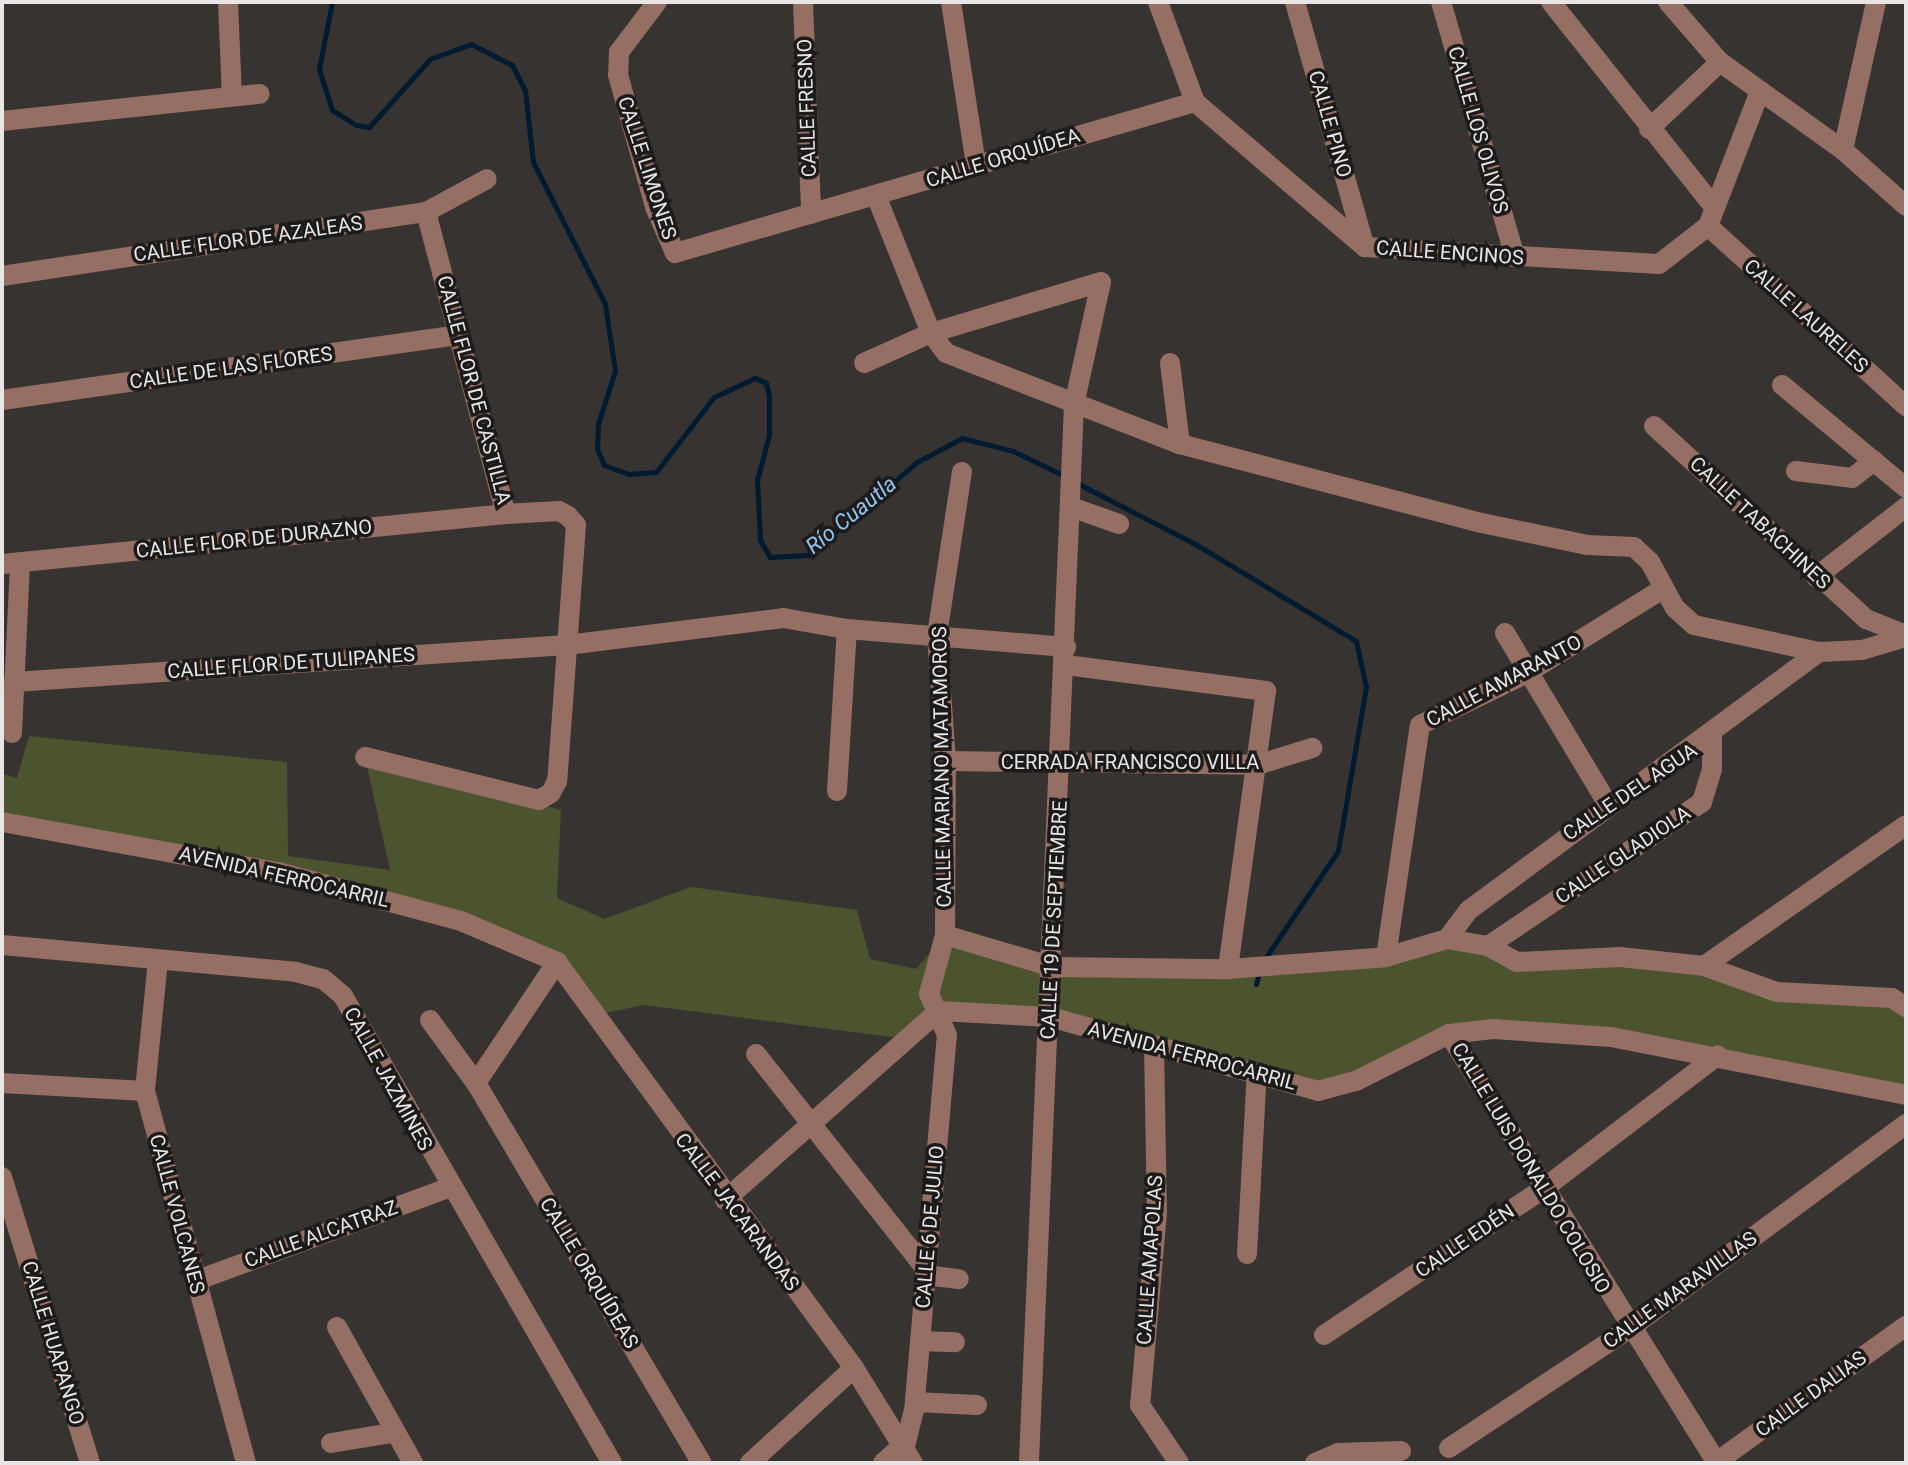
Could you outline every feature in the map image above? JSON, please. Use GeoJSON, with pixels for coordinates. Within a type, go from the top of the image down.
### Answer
{"type":"FeatureCollection","features":[{"type":"Feature","properties":{"kind":"street"},"geometry":{"type":"LineString","coordinates":[[228,2],[232,96]]}},
{"type":"Feature","properties":{"kind":"street","name":"CALLE LIMONES"},"geometry":{"type":"LineString","coordinates":[[657,2],[619,52],[618,75],[655,207],[675,253],[811,214]]}},
{"type":"Feature","properties":{"kind":"street","name":"CALLE FRESNO"},"geometry":{"type":"LineString","coordinates":[[803,2],[811,214]]}},
{"type":"Feature","properties":{"kind":"street"},"geometry":{"type":"LineString","coordinates":[[951,2],[976,165]]}},
{"type":"Feature","properties":{"kind":"street","name":"CALLE ENCINOS"},"geometry":{"type":"LineString","coordinates":[[1158,2],[1195,102],[1365,247],[1659,264],[1711,216]]}},
{"type":"Feature","properties":{"kind":"street","name":"CALLE PINO"},"geometry":{"type":"LineString","coordinates":[[1295,2],[1365,247]]}},
{"type":"Feature","properties":{"kind":"street","name":"CALLE LOS OLIVOS"},"geometry":{"type":"LineString","coordinates":[[1441,2],[1515,257]]}},
{"type":"Feature","properties":{"kind":"street","name":"CALLE LAURELES"},"geometry":{"type":"LineString","coordinates":[[1551,2],[1649,129],[1711,216],[1906,406]]}},
{"type":"Feature","properties":{"kind":"street"},"geometry":{"type":"LineString","coordinates":[[1668,2],[1720,62],[1843,150],[1906,206]]}},
{"type":"Feature","properties":{"kind":"street"},"geometry":{"type":"LineString","coordinates":[[1843,150],[1876,2]]}},
{"type":"Feature","properties":{"kind":"street"},"geometry":{"type":"LineString","coordinates":[[1649,129],[1720,62]]}},
{"type":"Feature","properties":{"kind":"street"},"geometry":{"type":"LineString","coordinates":[[1711,216],[1760,91]]}},
{"type":"Feature","properties":{"kind":"street"},"geometry":{"type":"LineString","coordinates":[[2,121],[260,94]]}},
{"type":"Feature","properties":{"kind":"street","name":"CALLE ORQUÍDEA"},"geometry":{"type":"LineString","coordinates":[[811,214],[877,198],[976,165],[1195,102]]}},
{"type":"Feature","properties":{"kind":"street","name":"CALLE FLOR DE AZALEAS"},"geometry":{"type":"LineString","coordinates":[[2,276],[426,212],[487,179]]}},
{"type":"Feature","properties":{"kind":"street"},"geometry":{"type":"LineString","coordinates":[[877,198],[931,333],[946,353],[1180,444],[1170,363]]}},
{"type":"Feature","properties":{"kind":"street","name":"CALLE FLOR DE CASTILLA"},"geometry":{"type":"LineString","coordinates":[[365,757],[539,800],[551,793],[576,525],[559,511],[506,514],[426,212]]}},
{"type":"Feature","properties":{"kind":"street","name":"CALLE 19 DE SEPTIEMBRE"},"geometry":{"type":"LineString","coordinates":[[931,333],[1101,282],[1074,405],[1053,967],[1029,1463]]}},
{"type":"Feature","properties":{"kind":"street"},"geometry":{"type":"LineString","coordinates":[[864,363],[931,333]]}},
{"type":"Feature","properties":{"kind":"street","name":"CALLE DE LAS FLORES"},"geometry":{"type":"LineString","coordinates":[[2,400],[459,335]]}},
{"type":"Feature","properties":{"kind":"street"},"geometry":{"type":"LineString","coordinates":[[1782,385],[1906,488]]}},
{"type":"Feature","properties":{"kind":"street","name":"CALLE TABACHINES"},"geometry":{"type":"LineString","coordinates":[[1654,426],[1816,577],[1866,619],[1906,636]]}},
{"type":"Feature","properties":{"kind":"street","name":"CALLE TABACHINES"},"geometry":{"type":"LineString","coordinates":[[1180,444],[1477,522],[1587,545],[1619,544],[1650,562],[1675,608],[1694,625],[1819,652],[1862,650],[1906,636]]}},
{"type":"Feature","properties":{"kind":"street"},"geometry":{"type":"LineString","coordinates":[[1796,471],[1852,478],[1874,461]]}},
{"type":"Feature","properties":{"kind":"street","name":"CALLE MARIANO MATAMOROS"},"geometry":{"type":"LineString","coordinates":[[939,1011],[929,994],[945,935],[946,761],[937,635],[962,472]]}},
{"type":"Feature","properties":{"kind":"street"},"geometry":{"type":"LineString","coordinates":[[1071,507],[1119,524]]}},
{"type":"Feature","properties":{"kind":"street"},"geometry":{"type":"LineString","coordinates":[[1816,577],[1906,507]]}},
{"type":"Feature","properties":{"kind":"street","name":"CALLE FLOR DE DURAZNO"},"geometry":{"type":"LineString","coordinates":[[11,563],[506,514]]}},
{"type":"Feature","properties":{"kind":"street"},"geometry":{"type":"LineString","coordinates":[[11,563],[12,733]]}},
{"type":"Feature","properties":{"kind":"street","name":"CALLE AMARANTO"},"geometry":{"type":"LineString","coordinates":[[1386,957],[1414,736],[1432,716],[1527,673],[1664,588]]}},
{"type":"Feature","properties":{"kind":"street","name":"CALLE FLOR DE TULIPANES"},"geometry":{"type":"LineString","coordinates":[[14,682],[567,645],[783,618],[847,629],[937,635],[1266,691],[1257,765]]}},
{"type":"Feature","properties":{"kind":"street"},"geometry":{"type":"LineString","coordinates":[[1862,650],[1866,619]]}},
{"type":"Feature","properties":{"kind":"street"},"geometry":{"type":"LineString","coordinates":[[837,791],[847,629]]}},
{"type":"Feature","properties":{"kind":"street"},"geometry":{"type":"LineString","coordinates":[[1505,633],[1607,803]]}},
{"type":"Feature","properties":{"kind":"street","name":"CALLE DEL AGUA"},"geometry":{"type":"LineString","coordinates":[[1447,939],[1469,910],[1607,803],[1712,736],[1819,652]]}},
{"type":"Feature","properties":{"kind":"street","name":"CALLE GLADIOLA"},"geometry":{"type":"LineString","coordinates":[[1488,946],[1702,802],[1712,769],[1712,736]]}},
{"type":"Feature","properties":{"kind":"street","name":"CERRADA FRANCISCO VILLA"},"geometry":{"type":"LineString","coordinates":[[946,761],[1061,765],[1257,765],[1312,748]]}},
{"type":"Feature","properties":{"kind":"street"},"geometry":{"type":"LineString","coordinates":[[1228,969],[1257,765]]}},
{"type":"Feature","properties":{"kind":"street","name":"AVENIDA FERROCARRIL"},"geometry":{"type":"LineString","coordinates":[[2,822],[278,872],[461,921],[557,962]]}},
{"type":"Feature","properties":{"kind":"street"},"geometry":{"type":"LineString","coordinates":[[1704,966],[1906,825]]}},
{"type":"Feature","properties":{"kind":"street"},"geometry":{"type":"LineString","coordinates":[[945,935],[1053,967],[1228,969],[1386,957],[1447,939],[1488,946],[1517,962],[1620,957],[1704,966],[1777,992],[1901,998]]}},
{"type":"Feature","properties":{"kind":"street","name":"CALLE JAZMINES"},"geometry":{"type":"LineString","coordinates":[[2,945],[323,979],[343,996],[448,1188],[612,1463]]}},
{"type":"Feature","properties":{"kind":"street","name":"CALLE VOLCANES"},"geometry":{"type":"LineString","coordinates":[[158,960],[145,1091],[246,1463]]}},
{"type":"Feature","properties":{"kind":"street"},"geometry":{"type":"LineString","coordinates":[[476,1083],[557,962]]}},
{"type":"Feature","properties":{"kind":"street","name":"CALLE JACARANDAS"},"geometry":{"type":"LineString","coordinates":[[557,962],[725,1200],[854,1368],[906,1442],[913,1463]]}},
{"type":"Feature","properties":{"kind":"street"},"geometry":{"type":"LineString","coordinates":[[725,1200],[939,1011]]}},
{"type":"Feature","properties":{"kind":"street","name":"AVENIDA FERROCARRIL"},"geometry":{"type":"LineString","coordinates":[[939,1011],[1050,1017],[1318,1091],[1356,1081],[1449,1034],[1493,1029],[1611,1037],[1718,1055],[1906,1095]]}},
{"type":"Feature","properties":{"kind":"street","name":"CALLE 6 DE JULIO"},"geometry":{"type":"LineString","coordinates":[[906,1442],[915,1402],[947,1035],[939,1011]]}},
{"type":"Feature","properties":{"kind":"street","name":"CALLE ORQUÍDEAS"},"geometry":{"type":"LineString","coordinates":[[430,1020],[476,1083],[702,1463]]}},
{"type":"Feature","properties":{"kind":"street","name":"CALLE LUIS DONALDO COLOSIO"},"geometry":{"type":"LineString","coordinates":[[1449,1034],[1629,1329],[1716,1463]]}},
{"type":"Feature","properties":{"kind":"street","name":"CALLE AMAPOLAS"},"geometry":{"type":"LineString","coordinates":[[1154,1045],[1157,1212],[1140,1405],[1179,1463]]}},
{"type":"Feature","properties":{"kind":"street"},"geometry":{"type":"LineString","coordinates":[[756,1054],[925,1272],[959,1279]]}},
{"type":"Feature","properties":{"kind":"street","name":"CALLE EDÉN"},"geometry":{"type":"LineString","coordinates":[[1324,1335],[1543,1189],[1718,1055]]}},
{"type":"Feature","properties":{"kind":"street"},"geometry":{"type":"LineString","coordinates":[[1247,1254],[1257,1072]]}},
{"type":"Feature","properties":{"kind":"street"},"geometry":{"type":"LineString","coordinates":[[2,1083],[145,1091]]}},
{"type":"Feature","properties":{"kind":"street","name":"CALLE MARAVILLAS"},"geometry":{"type":"LineString","coordinates":[[1449,1448],[1629,1329],[1906,1124]]}},
{"type":"Feature","properties":{"kind":"street","name":"CALLE HUAPANGO"},"geometry":{"type":"LineString","coordinates":[[2,1177],[90,1463]]}},
{"type":"Feature","properties":{"kind":"street","name":"CALLE ALCATRAZ"},"geometry":{"type":"LineString","coordinates":[[195,1281],[448,1188]]}},
{"type":"Feature","properties":{"kind":"street","name":"CALLE DALIAS"},"geometry":{"type":"LineString","coordinates":[[1716,1463],[1906,1326]]}},
{"type":"Feature","properties":{"kind":"street"},"geometry":{"type":"LineString","coordinates":[[337,1327],[392,1433],[413,1463]]}},
{"type":"Feature","properties":{"kind":"street"},"geometry":{"type":"LineString","coordinates":[[920,1341],[955,1342]]}},
{"type":"Feature","properties":{"kind":"street"},"geometry":{"type":"LineString","coordinates":[[750,1463],[854,1368]]}},
{"type":"Feature","properties":{"kind":"street"},"geometry":{"type":"LineString","coordinates":[[915,1402],[977,1405]]}},
{"type":"Feature","properties":{"kind":"street"},"geometry":{"type":"LineString","coordinates":[[331,1443],[392,1433]]}},
{"type":"Feature","properties":{"kind":"street"},"geometry":{"type":"LineString","coordinates":[[883,1463],[906,1442]]}},
{"type":"Feature","properties":{"kind":"street"},"geometry":{"type":"LineString","coordinates":[[1316,1463],[1338,1453],[1401,1451]]}},
{"type":"Feature","properties":{"kind":"green space"},"geometry":{"type":"Polygon","coordinates":[[[29,736],[287,762],[288,856],[390,870],[365,757],[561,810],[557,898],[604,919],[691,887],[857,910],[870,959],[916,969],[945,935],[1053,967],[1228,969],[1447,939],[1517,962],[1620,957],[1777,992],[1906,1007],[1906,1095],[1718,1055],[1493,1029],[1318,1091],[1050,1017],[939,1011],[907,1039],[644,1005],[595,1015],[557,962],[461,921],[2,822],[2,774],[17,778],[29,736]]]}},
{"type":"Feature","properties":{"kind":"waterway","name":"Río Cuautla"},"geometry":{"type":"LineString","coordinates":[[332,2],[319,69],[332,110],[356,125],[369,127],[430,59],[471,44],[512,65],[525,90],[533,162],[605,304],[615,371],[598,424],[597,449],[604,465],[629,474],[656,472],[714,397],[755,378],[766,383],[769,396],[769,435],[757,480],[760,540],[770,557],[808,555],[917,462],[962,438],[1013,451],[1065,476]]}},
{"type":"Feature","properties":{"kind":"waterway","name":"Río Cuautla"},"geometry":{"type":"LineString","coordinates":[[1077,483],[1197,545],[1356,641],[1366,687],[1338,851],[1264,960]]}},
{"type":"Feature","properties":{"kind":"waterway","name":"Río Cuautla"},"geometry":{"type":"LineString","coordinates":[[1256,984],[1259,973]]}}]}
